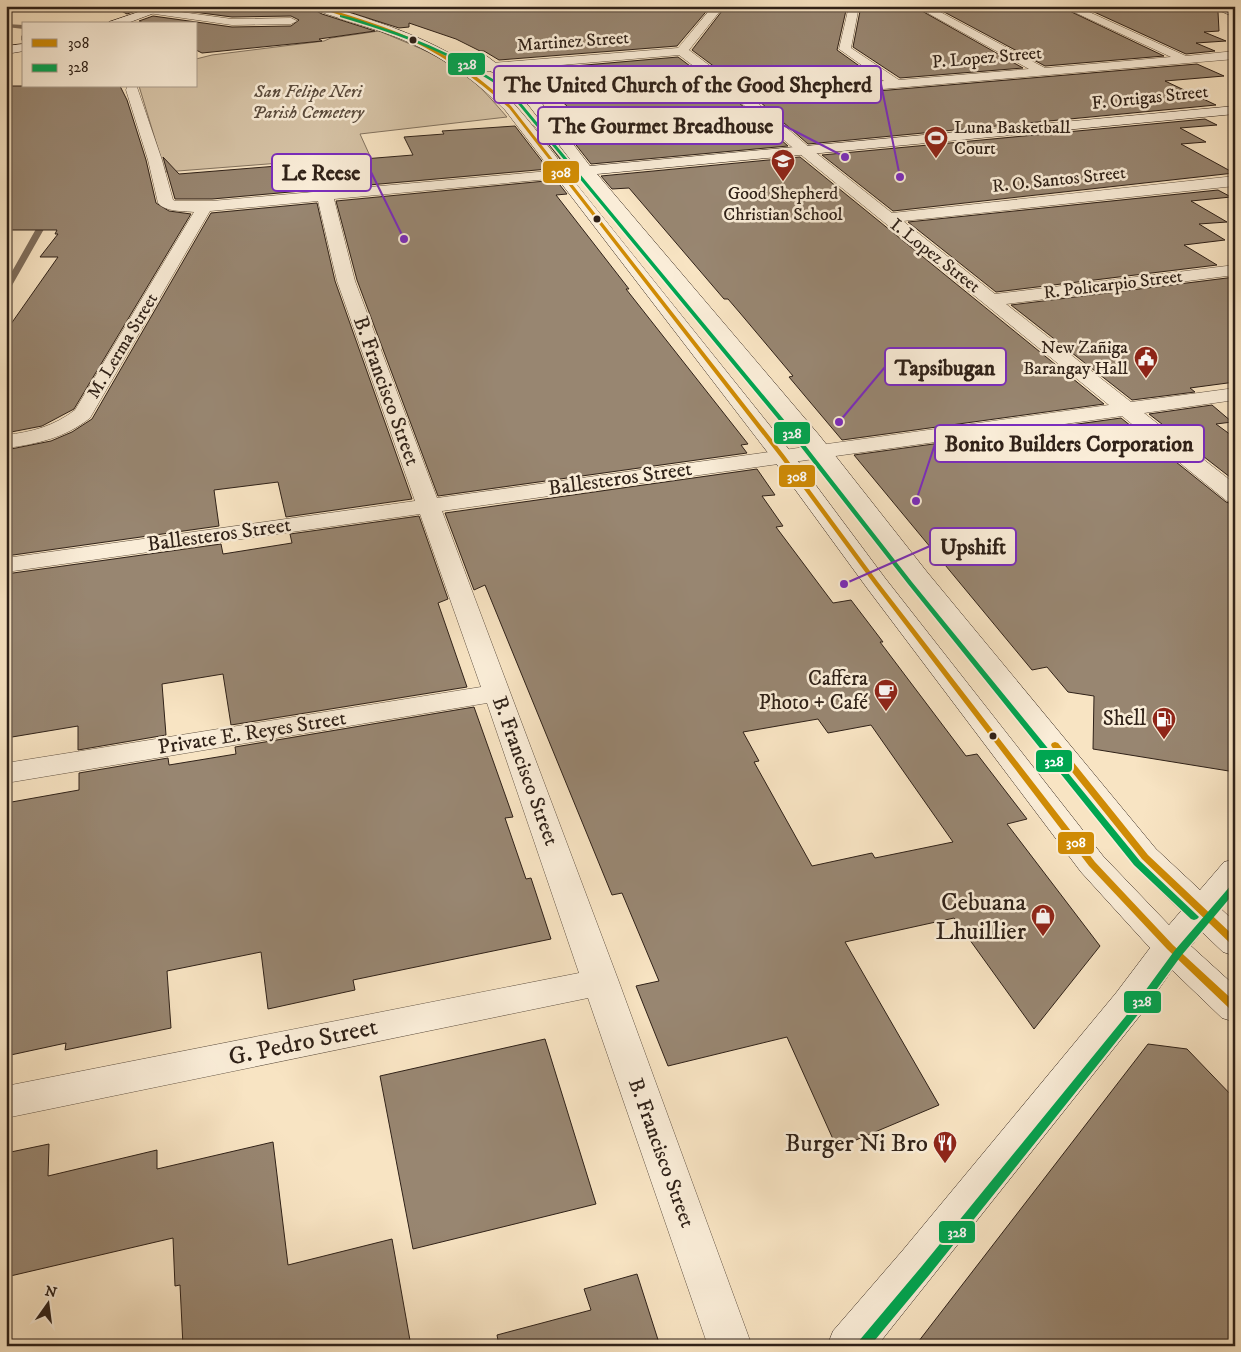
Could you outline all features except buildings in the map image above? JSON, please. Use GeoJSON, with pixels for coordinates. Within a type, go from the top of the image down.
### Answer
{"type":"FeatureCollection","features":[{"type":"Feature","properties":{"kind":"street"},"geometry":{"type":"LineString","coordinates":[[119,22],[168,6]]}},
{"type":"Feature","properties":{"kind":"street"},"geometry":{"type":"LineString","coordinates":[[314,6],[414,39],[467,69],[493,89],[510,107],[560,174],[783,457],[876,584],[1092,864],[1170,947],[1235,1008]]}},
{"type":"Feature","properties":{"kind":"street"},"geometry":{"type":"LineString","coordinates":[[344,6],[413,27],[460,48],[494,66],[517,84],[819,451],[1145,857],[1235,943]]}},
{"type":"Feature","properties":{"kind":"street"},"geometry":{"type":"LineString","coordinates":[[682,52],[719,6]]}},
{"type":"Feature","properties":{"kind":"street"},"geometry":{"type":"LineString","coordinates":[[854,6],[845,49],[897,84]]}},
{"type":"Feature","properties":{"kind":"street"},"geometry":{"type":"LineString","coordinates":[[920,6],[1042,71]]}},
{"type":"Feature","properties":{"kind":"street"},"geometry":{"type":"LineString","coordinates":[[1066,6],[1185,59]]}},
{"type":"Feature","properties":{"kind":"street"},"geometry":{"type":"LineString","coordinates":[[1214,6],[1235,14]]}},
{"type":"Feature","properties":{"kind":"street"},"geometry":{"type":"LineString","coordinates":[[152,11],[232,22],[291,21]]}},
{"type":"Feature","properties":{"kind":"street","name":"Martinez Street"},"geometry":{"type":"LineString","coordinates":[[467,69],[682,52]]}},
{"type":"Feature","properties":{"kind":"street","name":"I. Lopez Street"},"geometry":{"type":"LineString","coordinates":[[682,52],[743,97],[805,151],[1129,409],[1235,496]]}},
{"type":"Feature","properties":{"kind":"street","name":"P. Lopez Street"},"geometry":{"type":"LineString","coordinates":[[743,97],[1235,55]]}},
{"type":"Feature","properties":{"kind":"street","name":"F. Ortigas Street"},"geometry":{"type":"LineString","coordinates":[[132,90],[145,134],[158,168],[166,203],[173,206],[206,206],[325,196],[1235,110]]}},
{"type":"Feature","properties":{"kind":"street","name":"R. O. Santos Street"},"geometry":{"type":"LineString","coordinates":[[888,218],[1235,181]]}},
{"type":"Feature","properties":{"kind":"street","name":"B. Francisco Street"},"geometry":{"type":"LineString","coordinates":[[325,196],[346,281],[383,388],[429,505],[730,1346]]}},
{"type":"Feature","properties":{"kind":"street","name":"M. Lerma Street"},"geometry":{"type":"LineString","coordinates":[[6,442],[38,438],[69,426],[83,414],[206,206]]}},
{"type":"Feature","properties":{"kind":"street","name":"R. Policarpio Street"},"geometry":{"type":"LineString","coordinates":[[990,300],[1235,270]]}},
{"type":"Feature","properties":{"kind":"street","name":"Ballesteros Street"},"geometry":{"type":"LineString","coordinates":[[6,565],[1235,394]]}},
{"type":"Feature","properties":{"kind":"street","name":"Private E. Reyes Street"},"geometry":{"type":"LineString","coordinates":[[6,773],[497,693]]}},
{"type":"Feature","properties":{"kind":"street"},"geometry":{"type":"LineString","coordinates":[[849,1346],[1129,1003],[1170,947],[1235,870]]}},
{"type":"Feature","properties":{"kind":"street","name":"G. Pedro Street"},"geometry":{"type":"LineString","coordinates":[[6,1102],[601,982]]}},
{"type":"Feature","properties":{"kind":"green space","name":"San Felipe Neri Parish Cemetery"},"geometry":{"type":"Polygon","coordinates":[[[379,31],[431,53],[467,75],[507,117],[360,134],[370,156],[165,172],[140,88],[198,88],[198,58],[212,55],[324,41],[331,38],[379,31]]]}},
{"type":"Feature","properties":{"kind":"waterway"},"geometry":{"type":"LineString","coordinates":[[6,25],[22,27]]}},
{"type":"Feature","properties":{"kind":"waterway"},"geometry":{"type":"LineString","coordinates":[[6,289],[48,215]]}},
{"type":"Feature","properties":{"kind":"transit line","name":"308"},"geometry":{"type":"LineString","coordinates":[[315,6],[419,43],[465,70],[510,107],[783,457],[876,583],[1092,864],[1170,947],[1235,1008]]}},
{"type":"Feature","properties":{"kind":"transit line","name":"328"},"geometry":{"type":"LineString","coordinates":[[341,16],[408,37],[429,46],[471,66],[510,92],[803,446],[910,583],[1137,863],[1194,917]]}},
{"type":"Feature","properties":{"kind":"transit line","name":"308"},"geometry":{"type":"LineString","coordinates":[[1055,745],[1145,857],[1235,943]]}},
{"type":"Feature","properties":{"kind":"transit line","name":"328"},"geometry":{"type":"LineString","coordinates":[[862,1346],[926,1270],[1137,1009],[1178,953],[1235,886]]}},
{"type":"Feature","properties":{"kind":"place","name":"The Gourmet Breadhouse"},"geometry":{"type":"Point","coordinates":[845,157]}},
{"type":"Feature","properties":{"kind":"place","name":"Luna Basketball Court"},"geometry":{"type":"Point","coordinates":[936,159]}},
{"type":"Feature","properties":{"kind":"place","name":"The United Church of the Good Shepherd"},"geometry":{"type":"Point","coordinates":[900,177]}},
{"type":"Feature","properties":{"kind":"place","name":"Good Shepherd Christian School"},"geometry":{"type":"Point","coordinates":[783,182]}},
{"type":"Feature","properties":{"kind":"place","name":"Le Reese"},"geometry":{"type":"Point","coordinates":[404,239]}},
{"type":"Feature","properties":{"kind":"place","name":"New Zañiga Barangay Hall"},"geometry":{"type":"Point","coordinates":[1146,379]}},
{"type":"Feature","properties":{"kind":"place","name":"Tapsibugan"},"geometry":{"type":"Point","coordinates":[839,422]}},
{"type":"Feature","properties":{"kind":"place","name":"Bonito Builders Corporation"},"geometry":{"type":"Point","coordinates":[916,501]}},
{"type":"Feature","properties":{"kind":"place","name":"Upshift"},"geometry":{"type":"Point","coordinates":[844,584]}},
{"type":"Feature","properties":{"kind":"place","name":"Caffera Photo + Café"},"geometry":{"type":"Point","coordinates":[886,712]}},
{"type":"Feature","properties":{"kind":"place","name":"Shell"},"geometry":{"type":"Point","coordinates":[1164,740]}},
{"type":"Feature","properties":{"kind":"place","name":"Cebuana Lhuillier"},"geometry":{"type":"Point","coordinates":[1043,937]}},
{"type":"Feature","properties":{"kind":"place","name":"Burger Ni Bro"},"geometry":{"type":"Point","coordinates":[945,1164]}}]}
